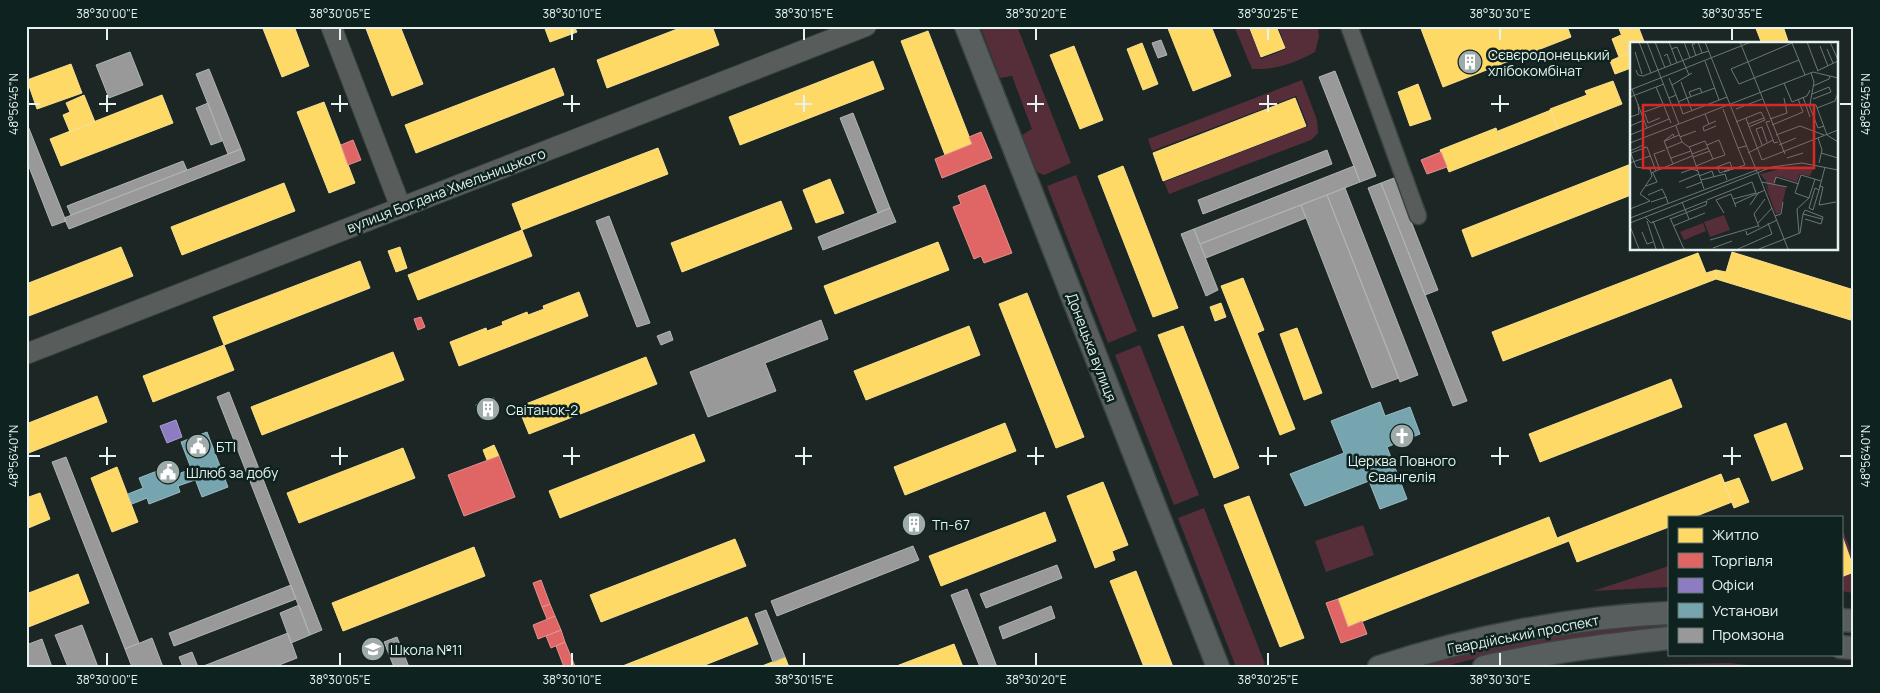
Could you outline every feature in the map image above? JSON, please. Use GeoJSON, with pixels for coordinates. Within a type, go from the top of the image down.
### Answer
{"type":"FeatureCollection","features":[{"type":"Feature","properties":{"kind":"main road","name":"Донецька вулиця"},"geometry":{"type":"LineString","coordinates":[[966,26],[1218,667]]}},
{"type":"Feature","properties":{"kind":"main road","name":"Гвардійський проспект"},"geometry":{"type":"LineString","coordinates":[[1379,667],[1479,639],[1593,619],[1668,613]]}},
{"type":"Feature","properties":{"kind":"main road","name":"Гвардійський проспект"},"geometry":{"type":"LineString","coordinates":[[1484,667],[1516,659],[1581,648],[1668,638]]}},
{"type":"Feature","properties":{"kind":"street"},"geometry":{"type":"LineString","coordinates":[[331,26],[401,208]]}},
{"type":"Feature","properties":{"kind":"street","name":"вулиця Богдана Хмельницького"},"geometry":{"type":"LineString","coordinates":[[26,354],[866,26]]}},
{"type":"Feature","properties":{"kind":"street"},"geometry":{"type":"LineString","coordinates":[[1349,26],[1418,216]]}},
{"type":"Feature","properties":{"kind":"shaded area"},"geometry":{"type":"Polygon","coordinates":[[[980,26],[1017,26],[1071,163],[1044,175],[1037,172],[1022,135],[1032,129],[1012,76],[1000,78],[980,26]]]}},
{"type":"Feature","properties":{"kind":"shaded area"},"geometry":{"type":"Polygon","coordinates":[[[1234,26],[1248,26],[1261,59],[1286,49],[1278,26],[1318,26],[1319,37],[1315,52],[1308,56],[1277,67],[1252,69],[1234,26]]]}},
{"type":"Feature","properties":{"kind":"shaded area"},"geometry":{"type":"Polygon","coordinates":[[[1302,80],[1317,120],[1318,133],[1311,140],[1169,194],[1164,182],[1308,126],[1296,96],[1152,151],[1148,139],[1302,80]]]}},
{"type":"Feature","properties":{"kind":"shaded area"},"geometry":{"type":"Polygon","coordinates":[[[1076,175],[1137,331],[1108,343],[1047,186],[1076,175]]]}},
{"type":"Feature","properties":{"kind":"shaded area"},"geometry":{"type":"Polygon","coordinates":[[[1140,345],[1199,495],[1174,505],[1115,355],[1140,345]]]}},
{"type":"Feature","properties":{"kind":"shaded area"},"geometry":{"type":"Polygon","coordinates":[[[1204,508],[1265,664],[1259,667],[1236,667],[1178,518],[1204,508]]]}},
{"type":"Feature","properties":{"kind":"shaded area"},"geometry":{"type":"Polygon","coordinates":[[[1363,525],[1374,555],[1326,572],[1315,541],[1363,525]]]}},
{"type":"Feature","properties":{"kind":"shaded area"},"geometry":{"type":"Polygon","coordinates":[[[1842,529],[1854,559],[1854,593],[1842,591],[1842,529]]]}},
{"type":"Feature","properties":{"kind":"shaded area"},"geometry":{"type":"Polygon","coordinates":[[[1668,566],[1668,587],[1593,591],[1668,566]]]}},
{"type":"Feature","properties":{"kind":"shaded area"},"geometry":{"type":"Polygon","coordinates":[[[1668,623],[1668,630],[1502,652],[1442,667],[1407,667],[1503,644],[1597,628],[1668,623]]]}},
{"type":"Feature","properties":{"kind":"shaded area"},"geometry":{"type":"Polygon","coordinates":[[[1729,663],[1768,667],[1635,667],[1644,665],[1729,663]]]}},
{"type":"Feature","properties":{"kind":"building: Житло"},"geometry":{"type":"Polygon","coordinates":[[[262,26],[294,26],[309,66],[282,77],[262,26]]]}},
{"type":"Feature","properties":{"kind":"building: Житло"},"geometry":{"type":"Polygon","coordinates":[[[365,26],[400,26],[423,84],[392,96],[365,26]]]}},
{"type":"Feature","properties":{"kind":"building: Житло"},"geometry":{"type":"Polygon","coordinates":[[[544,26],[574,26],[577,32],[550,42],[544,26]]]}},
{"type":"Feature","properties":{"kind":"building: Житло"},"geometry":{"type":"Polygon","coordinates":[[[685,26],[712,26],[719,45],[607,88],[597,60],[685,26]]]}},
{"type":"Feature","properties":{"kind":"building: Житло"},"geometry":{"type":"Polygon","coordinates":[[[1167,26],[1211,26],[1231,76],[1193,91],[1167,26]]]}},
{"type":"Feature","properties":{"kind":"building: Житло"},"geometry":{"type":"Polygon","coordinates":[[[1249,26],[1276,26],[1285,48],[1261,57],[1249,26]]]}},
{"type":"Feature","properties":{"kind":"building: Житло","name":"Сєвєродонецький хлібокомбінат"},"geometry":{"type":"Polygon","coordinates":[[[1420,26],[1567,26],[1571,37],[1443,87],[1420,26]]]}},
{"type":"Feature","properties":{"kind":"building: Житло"},"geometry":{"type":"Polygon","coordinates":[[[1618,26],[1638,26],[1644,42],[1630,42],[1630,56],[1618,26]]]}},
{"type":"Feature","properties":{"kind":"building: Житло"},"geometry":{"type":"Polygon","coordinates":[[[1755,26],[1783,26],[1788,42],[1761,42],[1755,26]]]}},
{"type":"Feature","properties":{"kind":"building: Житло"},"geometry":{"type":"Polygon","coordinates":[[[928,31],[972,144],[945,155],[901,41],[928,31]]]}},
{"type":"Feature","properties":{"kind":"building: Житло"},"geometry":{"type":"Polygon","coordinates":[[[1621,35],[1628,53],[1619,57],[1612,39],[1621,35]]]}},
{"type":"Feature","properties":{"kind":"building: Житло"},"geometry":{"type":"Polygon","coordinates":[[[1142,43],[1158,84],[1143,90],[1127,49],[1142,43]]]}},
{"type":"Feature","properties":{"kind":"building: Житло"},"geometry":{"type":"Polygon","coordinates":[[[1074,46],[1103,120],[1080,129],[1050,55],[1074,46]]]}},
{"type":"Feature","properties":{"kind":"building: Житло"},"geometry":{"type":"Polygon","coordinates":[[[1628,53],[1630,68],[1615,74],[1610,61],[1628,53]]]}},
{"type":"Feature","properties":{"kind":"building: Житло"},"geometry":{"type":"Polygon","coordinates":[[[873,61],[884,89],[740,145],[729,117],[873,61]]]}},
{"type":"Feature","properties":{"kind":"building: Житло"},"geometry":{"type":"Polygon","coordinates":[[[71,64],[82,93],[37,109],[27,80],[71,64]]]}},
{"type":"Feature","properties":{"kind":"building: Житло"},"geometry":{"type":"Polygon","coordinates":[[[554,68],[564,95],[416,153],[405,125],[554,68]]]}},
{"type":"Feature","properties":{"kind":"building: Житло"},"geometry":{"type":"Polygon","coordinates":[[[1613,81],[1622,104],[1558,129],[1550,109],[1587,95],[1585,91],[1613,81]]]}},
{"type":"Feature","properties":{"kind":"building: Житло"},"geometry":{"type":"Polygon","coordinates":[[[1418,84],[1431,119],[1410,126],[1398,92],[1418,84]]]}},
{"type":"Feature","properties":{"kind":"building: Житло"},"geometry":{"type":"Polygon","coordinates":[[[84,95],[95,122],[70,132],[63,115],[70,112],[66,103],[84,95]]]}},
{"type":"Feature","properties":{"kind":"building: Житло"},"geometry":{"type":"Polygon","coordinates":[[[162,95],[173,123],[61,166],[50,139],[162,95]]]}},
{"type":"Feature","properties":{"kind":"building: Житло"},"geometry":{"type":"Polygon","coordinates":[[[1295,98],[1306,126],[1163,181],[1153,153],[1295,98]]]}},
{"type":"Feature","properties":{"kind":"building: Житло"},"geometry":{"type":"Polygon","coordinates":[[[324,102],[355,183],[329,193],[297,112],[324,102]]]}},
{"type":"Feature","properties":{"kind":"building: Житло"},"geometry":{"type":"Polygon","coordinates":[[[1551,110],[1558,129],[1505,150],[1498,131],[1551,110]]]}},
{"type":"Feature","properties":{"kind":"building: Житло"},"geometry":{"type":"Polygon","coordinates":[[[1496,128],[1505,150],[1449,172],[1440,150],[1496,128]]]}},
{"type":"Feature","properties":{"kind":"building: Житло"},"geometry":{"type":"Polygon","coordinates":[[[658,148],[668,174],[522,230],[512,204],[658,148]]]}},
{"type":"Feature","properties":{"kind":"building: Житло"},"geometry":{"type":"Polygon","coordinates":[[[1630,164],[1630,195],[1472,257],[1462,230],[1630,164]]]}},
{"type":"Feature","properties":{"kind":"building: Житло"},"geometry":{"type":"Polygon","coordinates":[[[1123,166],[1178,308],[1153,317],[1098,176],[1123,166]]]}},
{"type":"Feature","properties":{"kind":"building: Житло"},"geometry":{"type":"Polygon","coordinates":[[[830,179],[844,213],[816,223],[803,190],[830,179]]]}},
{"type":"Feature","properties":{"kind":"building: Житло"},"geometry":{"type":"Polygon","coordinates":[[[284,183],[295,211],[182,255],[171,227],[284,183]]]}},
{"type":"Feature","properties":{"kind":"building: Житло"},"geometry":{"type":"Polygon","coordinates":[[[781,201],[792,229],[682,272],[671,243],[781,201]]]}},
{"type":"Feature","properties":{"kind":"building: Житло"},"geometry":{"type":"Polygon","coordinates":[[[522,230],[532,256],[418,300],[408,275],[522,230]]]}},
{"type":"Feature","properties":{"kind":"building: Житло"},"geometry":{"type":"Polygon","coordinates":[[[938,242],[949,270],[835,314],[824,286],[938,242]]]}},
{"type":"Feature","properties":{"kind":"building: Житло"},"geometry":{"type":"Polygon","coordinates":[[[121,247],[133,276],[26,317],[26,284],[121,247]]]}},
{"type":"Feature","properties":{"kind":"building: Житло"},"geometry":{"type":"Polygon","coordinates":[[[400,247],[407,268],[396,272],[388,251],[400,247]]]}},
{"type":"Feature","properties":{"kind":"building: Житло"},"geometry":{"type":"Polygon","coordinates":[[[1732,252],[1854,290],[1854,321],[1716,279],[1716,270],[1726,272],[1732,252]]]}},
{"type":"Feature","properties":{"kind":"building: Житло"},"geometry":{"type":"Polygon","coordinates":[[[1698,253],[1706,273],[1716,270],[1716,279],[1503,361],[1492,332],[1698,253]]]}},
{"type":"Feature","properties":{"kind":"building: Житло"},"geometry":{"type":"Polygon","coordinates":[[[360,261],[370,288],[224,345],[213,317],[360,261]]]}},
{"type":"Feature","properties":{"kind":"building: Житло"},"geometry":{"type":"Polygon","coordinates":[[[1243,278],[1264,330],[1257,333],[1295,429],[1280,435],[1221,286],[1243,278]]]}},
{"type":"Feature","properties":{"kind":"building: Житло"},"geometry":{"type":"Polygon","coordinates":[[[579,292],[588,316],[459,366],[450,342],[486,328],[487,331],[503,325],[502,322],[527,312],[528,315],[544,309],[543,306],[579,292]]]}},
{"type":"Feature","properties":{"kind":"building: Житло"},"geometry":{"type":"Polygon","coordinates":[[[1027,293],[1084,437],[1056,448],[999,304],[1027,293]]]}},
{"type":"Feature","properties":{"kind":"building: Житло"},"geometry":{"type":"Polygon","coordinates":[[[1221,303],[1226,317],[1215,321],[1210,307],[1221,303]]]}},
{"type":"Feature","properties":{"kind":"building: Житло"},"geometry":{"type":"Polygon","coordinates":[[[969,326],[980,355],[866,400],[854,371],[969,326]]]}},
{"type":"Feature","properties":{"kind":"building: Житло"},"geometry":{"type":"Polygon","coordinates":[[[1183,326],[1239,468],[1214,478],[1158,335],[1183,326]]]}},
{"type":"Feature","properties":{"kind":"building: Житло"},"geometry":{"type":"Polygon","coordinates":[[[1297,328],[1322,393],[1304,400],[1280,334],[1297,328]]]}},
{"type":"Feature","properties":{"kind":"building: Житло"},"geometry":{"type":"Polygon","coordinates":[[[224,345],[234,370],[153,402],[143,376],[224,345]]]}},
{"type":"Feature","properties":{"kind":"building: Житло"},"geometry":{"type":"Polygon","coordinates":[[[393,352],[404,380],[262,435],[251,407],[393,352]]]}},
{"type":"Feature","properties":{"kind":"building: Житло"},"geometry":{"type":"Polygon","coordinates":[[[646,357],[657,384],[529,434],[518,407],[646,357]]]}},
{"type":"Feature","properties":{"kind":"building: Житло"},"geometry":{"type":"Polygon","coordinates":[[[1671,379],[1682,407],[1540,462],[1529,434],[1671,379]]]}},
{"type":"Feature","properties":{"kind":"building: Житло"},"geometry":{"type":"Polygon","coordinates":[[[97,396],[107,422],[26,454],[26,424],[97,396]]]}},
{"type":"Feature","properties":{"kind":"building: Житло","name":"Світанок-2"},"geometry":{"type":"Polygon","coordinates":[[[494,398],[499,413],[482,419],[476,405],[494,398]]]}},
{"type":"Feature","properties":{"kind":"building: Житло"},"geometry":{"type":"Polygon","coordinates":[[[1005,423],[1016,451],[905,495],[894,467],[1005,423]]]}},
{"type":"Feature","properties":{"kind":"building: Житло"},"geometry":{"type":"Polygon","coordinates":[[[1786,423],[1803,469],[1772,481],[1754,435],[1786,423]]]}},
{"type":"Feature","properties":{"kind":"building: Житло"},"geometry":{"type":"Polygon","coordinates":[[[694,434],[705,461],[560,518],[549,491],[694,434]]]}},
{"type":"Feature","properties":{"kind":"building: Житло"},"geometry":{"type":"Polygon","coordinates":[[[494,445],[499,456],[487,460],[483,450],[494,445]]]}},
{"type":"Feature","properties":{"kind":"building: Житло"},"geometry":{"type":"Polygon","coordinates":[[[403,448],[415,478],[299,523],[287,493],[403,448]]]}},
{"type":"Feature","properties":{"kind":"building: Житло"},"geometry":{"type":"Polygon","coordinates":[[[117,467],[138,522],[112,532],[91,478],[117,467]]]}},
{"type":"Feature","properties":{"kind":"building: Житло"},"geometry":{"type":"Polygon","coordinates":[[[1721,474],[1732,502],[1697,516],[1668,516],[1668,527],[1577,562],[1569,541],[1564,543],[1562,536],[1721,474]]]}},
{"type":"Feature","properties":{"kind":"building: Житло"},"geometry":{"type":"Polygon","coordinates":[[[1739,478],[1749,502],[1734,508],[1724,483],[1739,478]]]}},
{"type":"Feature","properties":{"kind":"building: Житло"},"geometry":{"type":"Polygon","coordinates":[[[1103,482],[1128,545],[1112,551],[1115,560],[1095,568],[1067,496],[1103,482]]]}},
{"type":"Feature","properties":{"kind":"building: Житло"},"geometry":{"type":"Polygon","coordinates":[[[40,493],[50,519],[26,529],[26,498],[40,493]]]}},
{"type":"Feature","properties":{"kind":"building: Житло"},"geometry":{"type":"Polygon","coordinates":[[[1249,496],[1304,638],[1280,647],[1224,505],[1249,496]]]}},
{"type":"Feature","properties":{"kind":"building: Житло"},"geometry":{"type":"Polygon","coordinates":[[[1045,512],[1056,541],[941,586],[929,556],[1045,512]]]}},
{"type":"Feature","properties":{"kind":"building: Житло","name":"Тп-67"},"geometry":{"type":"Polygon","coordinates":[[[921,514],[925,527],[908,533],[903,520],[921,514]]]}},
{"type":"Feature","properties":{"kind":"building: Житло"},"geometry":{"type":"Polygon","coordinates":[[[1549,517],[1557,538],[1562,536],[1564,543],[1348,627],[1338,599],[1549,517]]]}},
{"type":"Feature","properties":{"kind":"building: Житло"},"geometry":{"type":"Polygon","coordinates":[[[1842,536],[1854,569],[1854,572],[1842,577],[1842,536]]]}},
{"type":"Feature","properties":{"kind":"building: Житло"},"geometry":{"type":"Polygon","coordinates":[[[735,539],[746,566],[601,622],[590,595],[735,539]]]}},
{"type":"Feature","properties":{"kind":"building: Житло"},"geometry":{"type":"Polygon","coordinates":[[[474,547],[485,576],[343,631],[332,603],[474,547]]]}},
{"type":"Feature","properties":{"kind":"building: Житло"},"geometry":{"type":"Polygon","coordinates":[[[1136,571],[1173,667],[1144,667],[1110,581],[1136,571]]]}},
{"type":"Feature","properties":{"kind":"building: Житло"},"geometry":{"type":"Polygon","coordinates":[[[78,574],[89,603],[26,628],[26,594],[78,574]]]}},
{"type":"Feature","properties":{"kind":"building: Житло"},"geometry":{"type":"Polygon","coordinates":[[[747,617],[758,644],[700,667],[620,667],[747,617]]]}},
{"type":"Feature","properties":{"kind":"building: Житло"},"geometry":{"type":"Polygon","coordinates":[[[954,644],[963,667],[894,667],[954,644]]]}},
{"type":"Feature","properties":{"kind":"building: Житло"},"geometry":{"type":"Polygon","coordinates":[[[785,657],[789,667],[762,666],[785,657]]]}},
{"type":"Feature","properties":{"kind":"building: Торгівля"},"geometry":{"type":"Polygon","coordinates":[[[981,132],[992,158],[942,178],[935,159],[972,144],[969,137],[981,132]]]}},
{"type":"Feature","properties":{"kind":"building: Торгівля"},"geometry":{"type":"Polygon","coordinates":[[[353,140],[361,160],[348,165],[341,145],[353,140]]]}},
{"type":"Feature","properties":{"kind":"building: Торгівля"},"geometry":{"type":"Polygon","coordinates":[[[1441,152],[1447,167],[1427,174],[1421,160],[1441,152]]]}},
{"type":"Feature","properties":{"kind":"building: Торгівля"},"geometry":{"type":"Polygon","coordinates":[[[985,185],[1012,253],[984,263],[981,256],[974,259],[953,207],[961,204],[958,196],[985,185]]]}},
{"type":"Feature","properties":{"kind":"building: Торгівля"},"geometry":{"type":"Polygon","coordinates":[[[421,317],[425,327],[418,330],[414,319],[421,317]]]}},
{"type":"Feature","properties":{"kind":"building: Торгівля"},"geometry":{"type":"Polygon","coordinates":[[[499,456],[515,497],[464,516],[448,475],[499,456]]]}},
{"type":"Feature","properties":{"kind":"building: Торгівля"},"geometry":{"type":"Polygon","coordinates":[[[541,580],[550,604],[542,607],[533,583],[541,580]]]}},
{"type":"Feature","properties":{"kind":"building: Торгівля"},"geometry":{"type":"Polygon","coordinates":[[[1338,599],[1348,627],[1362,621],[1367,634],[1341,643],[1326,603],[1338,599]]]}},
{"type":"Feature","properties":{"kind":"building: Торгівля"},"geometry":{"type":"Polygon","coordinates":[[[550,604],[555,616],[547,619],[542,607],[550,604]]]}},
{"type":"Feature","properties":{"kind":"building: Торгівля"},"geometry":{"type":"Polygon","coordinates":[[[555,616],[561,630],[538,639],[533,625],[555,616]]]}},
{"type":"Feature","properties":{"kind":"building: Торгівля"},"geometry":{"type":"Polygon","coordinates":[[[561,630],[565,642],[551,648],[546,636],[561,630]]]}},
{"type":"Feature","properties":{"kind":"building: Торгівля"},"geometry":{"type":"Polygon","coordinates":[[[565,642],[574,667],[564,667],[556,646],[565,642]]]}},
{"type":"Feature","properties":{"kind":"building: Офіси"},"geometry":{"type":"Polygon","coordinates":[[[176,420],[182,437],[167,443],[160,426],[176,420]]]}},
{"type":"Feature","properties":{"kind":"building: Установи"},"geometry":{"type":"Polygon","coordinates":[[[1380,402],[1385,416],[1410,407],[1420,434],[1387,447],[1407,499],[1380,509],[1369,481],[1305,506],[1290,474],[1344,453],[1331,421],[1380,402]]]}},
{"type":"Feature","properties":{"kind":"building: Установи"},"geometry":{"type":"Polygon","coordinates":[[[207,432],[228,487],[202,497],[181,442],[207,432]]]}},
{"type":"Feature","properties":{"kind":"building: Установи"},"geometry":{"type":"Polygon","coordinates":[[[170,466],[173,476],[191,469],[195,480],[178,486],[180,492],[149,504],[147,498],[132,504],[128,494],[143,488],[139,478],[170,466]]]}},
{"type":"Feature","properties":{"kind":"building: Промзона"},"geometry":{"type":"Polygon","coordinates":[[[1161,40],[1167,55],[1158,58],[1152,43],[1161,40]]]}},
{"type":"Feature","properties":{"kind":"building: Промзона"},"geometry":{"type":"Polygon","coordinates":[[[130,52],[143,85],[109,98],[96,65],[130,52]]]}},
{"type":"Feature","properties":{"kind":"building: Промзона"},"geometry":{"type":"Polygon","coordinates":[[[209,69],[241,149],[228,154],[196,74],[209,69]]]}},
{"type":"Feature","properties":{"kind":"building: Промзона"},"geometry":{"type":"Polygon","coordinates":[[[1335,71],[1376,176],[1360,182],[1319,77],[1335,71]]]}},
{"type":"Feature","properties":{"kind":"building: Промзона"},"geometry":{"type":"Polygon","coordinates":[[[208,103],[222,141],[211,145],[196,108],[208,103]]]}},
{"type":"Feature","properties":{"kind":"building: Промзона"},"geometry":{"type":"Polygon","coordinates":[[[853,113],[890,208],[878,213],[840,118],[853,113]]]}},
{"type":"Feature","properties":{"kind":"building: Промзона"},"geometry":{"type":"Polygon","coordinates":[[[26,121],[66,221],[52,226],[26,159],[26,121]]]}},
{"type":"Feature","properties":{"kind":"building: Промзона"},"geometry":{"type":"Polygon","coordinates":[[[241,149],[245,160],[69,229],[64,218],[241,149]]]}},
{"type":"Feature","properties":{"kind":"building: Промзона"},"geometry":{"type":"Polygon","coordinates":[[[1327,150],[1332,164],[1203,214],[1198,200],[1327,150]]]}},
{"type":"Feature","properties":{"kind":"building: Промзона"},"geometry":{"type":"Polygon","coordinates":[[[183,161],[187,170],[71,215],[67,206],[183,161]]]}},
{"type":"Feature","properties":{"kind":"building: Промзона"},"geometry":{"type":"Polygon","coordinates":[[[1354,166],[1360,182],[1200,244],[1194,229],[1354,166]]]}},
{"type":"Feature","properties":{"kind":"building: Промзона"},"geometry":{"type":"Polygon","coordinates":[[[1394,178],[1438,290],[1425,295],[1381,183],[1394,178]]]}},
{"type":"Feature","properties":{"kind":"building: Промзона"},"geometry":{"type":"Polygon","coordinates":[[[1381,183],[1467,401],[1453,406],[1368,188],[1381,183]]]}},
{"type":"Feature","properties":{"kind":"building: Промзона"},"geometry":{"type":"Polygon","coordinates":[[[1345,188],[1418,375],[1400,382],[1327,195],[1345,188]]]}},
{"type":"Feature","properties":{"kind":"building: Промзона"},"geometry":{"type":"Polygon","coordinates":[[[1327,195],[1399,378],[1372,388],[1301,205],[1327,195]]]}},
{"type":"Feature","properties":{"kind":"building: Промзона"},"geometry":{"type":"Polygon","coordinates":[[[1301,205],[1306,218],[1206,258],[1200,244],[1301,205]]]}},
{"type":"Feature","properties":{"kind":"building: Промзона"},"geometry":{"type":"Polygon","coordinates":[[[890,208],[896,222],[823,250],[818,237],[890,208]]]}},
{"type":"Feature","properties":{"kind":"building: Промзона"},"geometry":{"type":"Polygon","coordinates":[[[609,216],[650,323],[637,327],[596,221],[609,216]]]}},
{"type":"Feature","properties":{"kind":"building: Промзона"},"geometry":{"type":"Polygon","coordinates":[[[1194,229],[1218,290],[1206,296],[1181,234],[1194,229]]]}},
{"type":"Feature","properties":{"kind":"building: Промзона"},"geometry":{"type":"Polygon","coordinates":[[[821,320],[828,339],[765,363],[776,391],[708,417],[690,372],[821,320]]]}},
{"type":"Feature","properties":{"kind":"building: Промзона"},"geometry":{"type":"Polygon","coordinates":[[[670,331],[673,340],[661,345],[657,336],[670,331]]]}},
{"type":"Feature","properties":{"kind":"building: Промзона"},"geometry":{"type":"Polygon","coordinates":[[[229,392],[322,630],[310,635],[217,397],[229,392]]]}},
{"type":"Feature","properties":{"kind":"building: Промзона"},"geometry":{"type":"Polygon","coordinates":[[[66,457],[139,643],[125,649],[52,462],[66,457]]]}},
{"type":"Feature","properties":{"kind":"building: Промзона"},"geometry":{"type":"Polygon","coordinates":[[[913,546],[919,560],[777,616],[771,601],[913,546]]]}},
{"type":"Feature","properties":{"kind":"building: Промзона"},"geometry":{"type":"Polygon","coordinates":[[[1057,565],[1062,578],[986,608],[980,594],[1057,565]]]}},
{"type":"Feature","properties":{"kind":"building: Промзона"},"geometry":{"type":"Polygon","coordinates":[[[291,585],[296,599],[174,646],[169,633],[291,585]]]}},
{"type":"Feature","properties":{"kind":"building: Промзона"},"geometry":{"type":"Polygon","coordinates":[[[967,589],[997,667],[980,667],[951,595],[967,589]]]}},
{"type":"Feature","properties":{"kind":"building: Промзона"},"geometry":{"type":"Polygon","coordinates":[[[299,605],[310,635],[291,643],[280,613],[299,605]]]}},
{"type":"Feature","properties":{"kind":"building: Промзона"},"geometry":{"type":"Polygon","coordinates":[[[1051,606],[1055,618],[1003,639],[999,627],[1051,606]]]}},
{"type":"Feature","properties":{"kind":"building: Промзона"},"geometry":{"type":"Polygon","coordinates":[[[766,610],[785,657],[773,662],[755,614],[766,610]]]}},
{"type":"Feature","properties":{"kind":"building: Промзона"},"geometry":{"type":"Polygon","coordinates":[[[82,625],[98,667],[68,667],[55,635],[82,625]]]}},
{"type":"Feature","properties":{"kind":"building: Промзона"},"geometry":{"type":"Polygon","coordinates":[[[288,633],[297,658],[274,667],[201,667],[288,633]]]}},
{"type":"Feature","properties":{"kind":"building: Промзона"},"geometry":{"type":"Polygon","coordinates":[[[397,637],[409,667],[394,667],[384,642],[397,637]]]}},
{"type":"Feature","properties":{"kind":"building: Промзона"},"geometry":{"type":"Polygon","coordinates":[[[152,638],[163,667],[132,667],[125,649],[152,638]]]}},
{"type":"Feature","properties":{"kind":"building: Промзона"},"geometry":{"type":"Polygon","coordinates":[[[42,639],[52,667],[27,667],[26,645],[42,639]]]}},
{"type":"Feature","properties":{"kind":"building: Промзона"},"geometry":{"type":"Polygon","coordinates":[[[192,652],[198,667],[183,667],[179,657],[192,652]]]}},
{"type":"Feature","properties":{"kind":"place","name":"Сєвєродонецький хлібокомбінат"},"geometry":{"type":"Point","coordinates":[1470,62]}},
{"type":"Feature","properties":{"kind":"place","name":"Світанок-2"},"geometry":{"type":"Point","coordinates":[488,409]}},
{"type":"Feature","properties":{"kind":"place","name":"Церква Повного Євангелія"},"geometry":{"type":"Point","coordinates":[1402,436]}},
{"type":"Feature","properties":{"kind":"place","name":"БТІ"},"geometry":{"type":"Point","coordinates":[198,446]}},
{"type":"Feature","properties":{"kind":"place","name":"Шлюб за добу"},"geometry":{"type":"Point","coordinates":[168,472]}},
{"type":"Feature","properties":{"kind":"place","name":"Тп-67"},"geometry":{"type":"Point","coordinates":[914,524]}},
{"type":"Feature","properties":{"kind":"place","name":"Школа №11"},"geometry":{"type":"Point","coordinates":[373,649]}}]}
